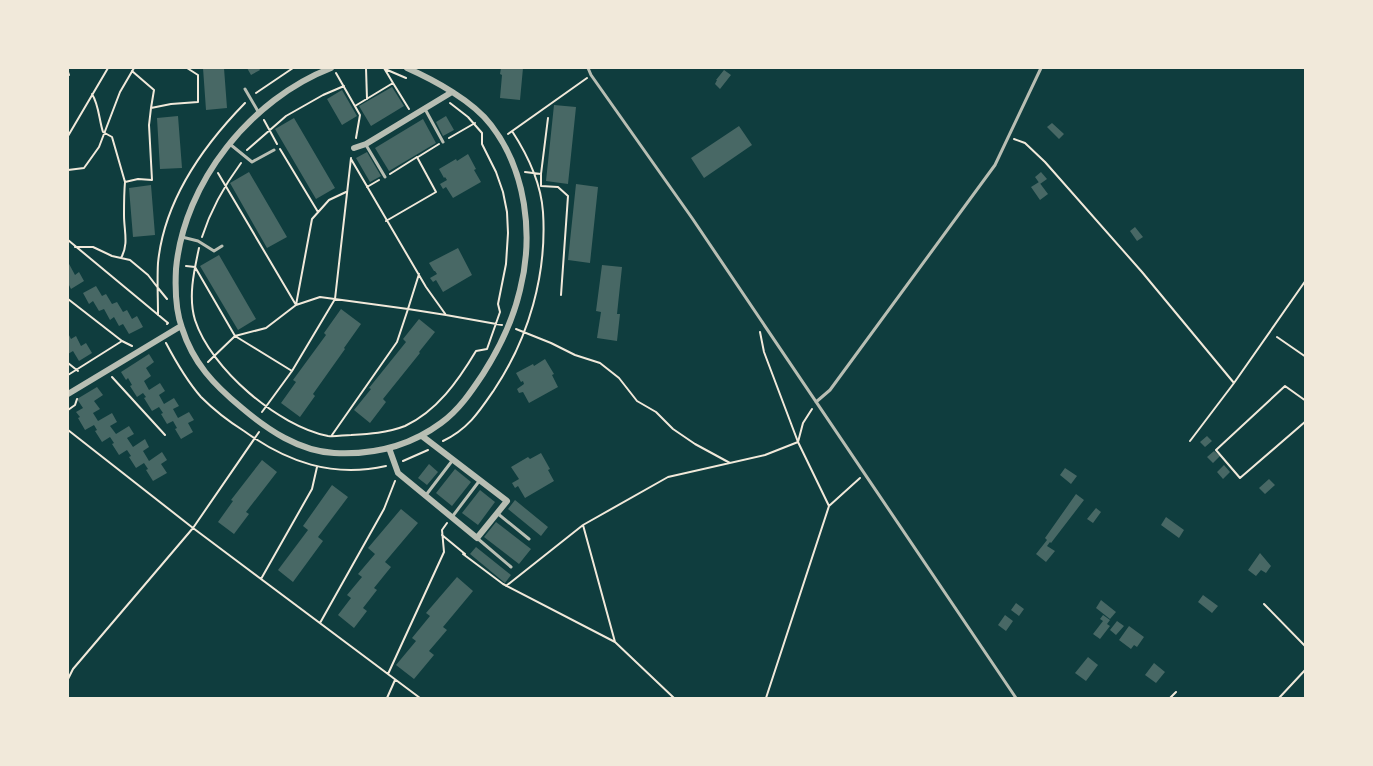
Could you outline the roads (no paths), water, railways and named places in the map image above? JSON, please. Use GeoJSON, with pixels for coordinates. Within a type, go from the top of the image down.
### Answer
{"type":"FeatureCollection","features":[{"type":"Feature","properties":{"kind":"street"},"geometry":{"type":"LineString","coordinates":[[332,68],[289,89],[259,113],[230,144],[214,166],[190,212],[182,237],[175,283],[181,326],[191,351],[212,381],[257,420],[282,436],[300,445],[332,453],[398,446],[422,436],[457,410],[492,360],[508,326],[520,290],[526,251],[525,215],[516,172],[500,138],[485,117],[452,92],[406,68]]}},
{"type":"Feature","properties":{"kind":"street"},"geometry":{"type":"LineString","coordinates":[[354,148],[366,144],[452,92]]}},
{"type":"Feature","properties":{"kind":"street"},"geometry":{"type":"LineString","coordinates":[[68,394],[181,326]]}},
{"type":"Feature","properties":{"kind":"street"},"geometry":{"type":"LineString","coordinates":[[389,448],[398,473],[477,538],[507,501],[422,436]]}},
{"type":"Feature","properties":{"kind":"lane"},"geometry":{"type":"LineString","coordinates":[[588,68],[692,218],[1016,699]]}},
{"type":"Feature","properties":{"kind":"lane"},"geometry":{"type":"LineString","coordinates":[[816,402],[830,390],[995,165],[1041,68]]}},
{"type":"Feature","properties":{"kind":"lane"},"geometry":{"type":"LineString","coordinates":[[245,89],[259,113]]}},
{"type":"Feature","properties":{"kind":"lane"},"geometry":{"type":"LineString","coordinates":[[425,109],[443,142]]}},
{"type":"Feature","properties":{"kind":"lane"},"geometry":{"type":"LineString","coordinates":[[230,144],[252,162],[274,150]]}},
{"type":"Feature","properties":{"kind":"lane"},"geometry":{"type":"LineString","coordinates":[[366,144],[385,177]]}},
{"type":"Feature","properties":{"kind":"lane"},"geometry":{"type":"LineString","coordinates":[[182,237],[198,241],[214,251],[222,246]]}},
{"type":"Feature","properties":{"kind":"lane"},"geometry":{"type":"LineString","coordinates":[[426,495],[453,460]]}},
{"type":"Feature","properties":{"kind":"lane"},"geometry":{"type":"LineString","coordinates":[[452,517],[480,480]]}},
{"type":"Feature","properties":{"kind":"lane"},"geometry":{"type":"LineString","coordinates":[[497,513],[530,539]]}},
{"type":"Feature","properties":{"kind":"lane"},"geometry":{"type":"LineString","coordinates":[[477,538],[511,567]]}}]}
